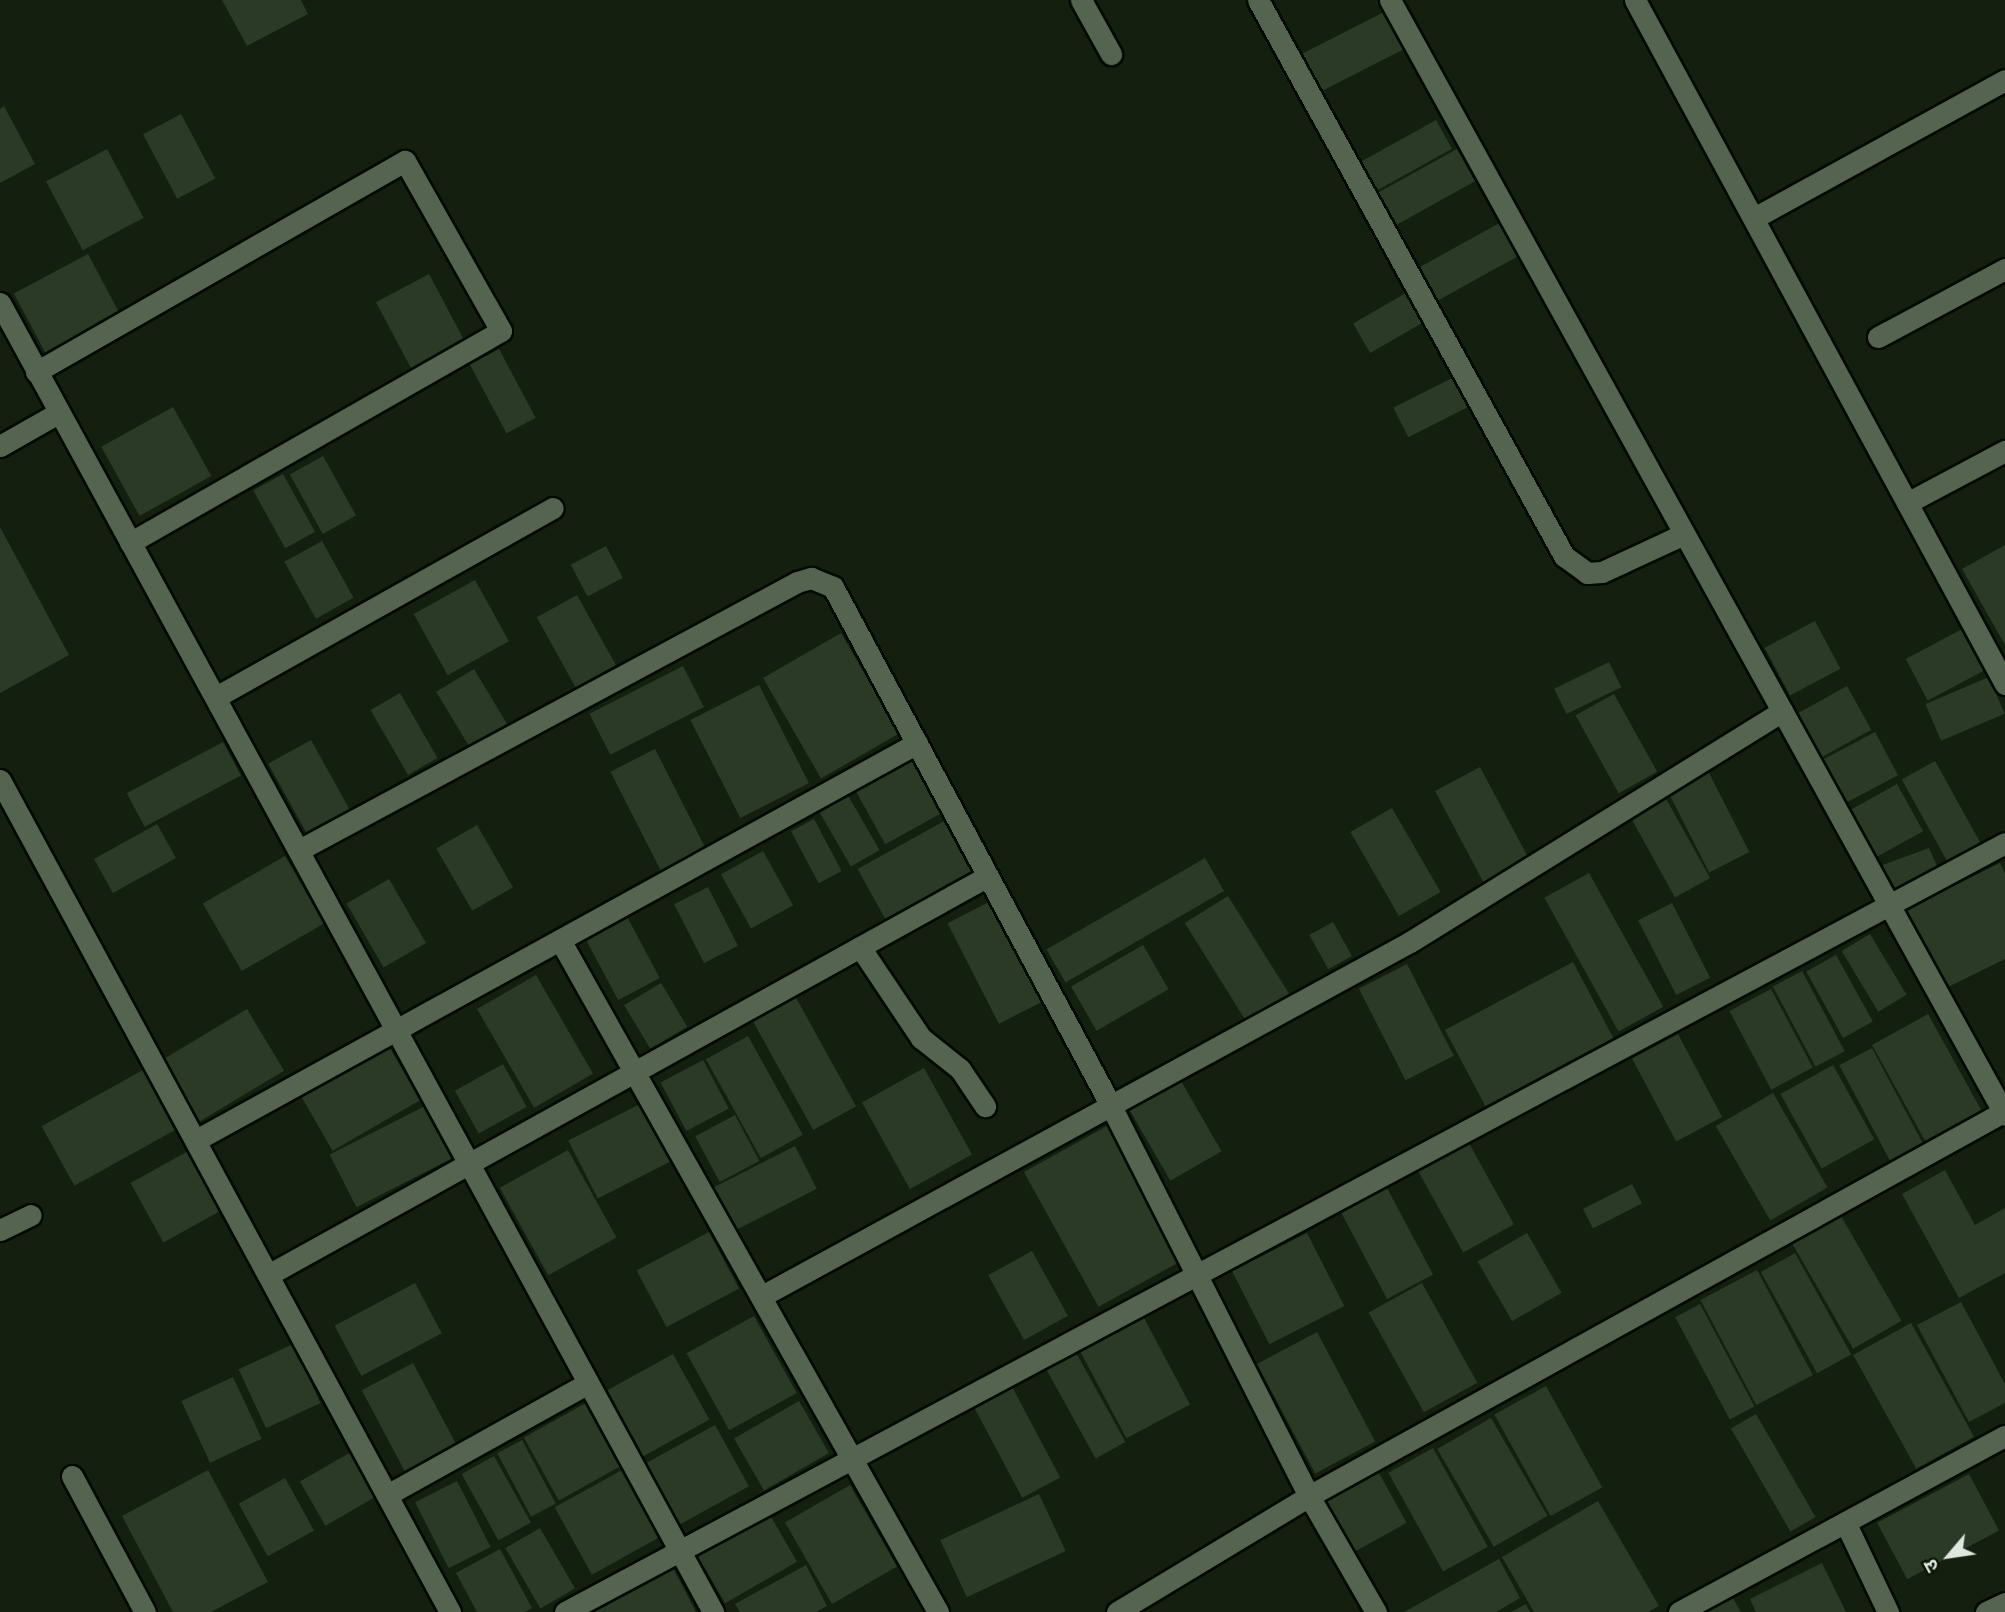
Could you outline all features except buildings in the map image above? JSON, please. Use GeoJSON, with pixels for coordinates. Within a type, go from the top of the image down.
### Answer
{"type":"FeatureCollection","features":[{"type":"Feature","properties":{"kind":"street"},"geometry":{"type":"LineString","coordinates":[[1081,0],[1111,54]]}},
{"type":"Feature","properties":{"kind":"street"},"geometry":{"type":"LineString","coordinates":[[1258,0],[1564,556],[1587,573],[1602,572],[1684,534]]}},
{"type":"Feature","properties":{"kind":"street"},"geometry":{"type":"LineString","coordinates":[[1117,1612],[1309,1496],[2005,1113],[1390,0]]}},
{"type":"Feature","properties":{"kind":"street"},"geometry":{"type":"LineString","coordinates":[[1634,0],[2005,684]]}},
{"type":"Feature","properties":{"kind":"street"},"geometry":{"type":"LineString","coordinates":[[1754,218],[2005,80]]}},
{"type":"Feature","properties":{"kind":"street"},"geometry":{"type":"LineString","coordinates":[[36,372],[405,161],[501,331],[130,543]]}},
{"type":"Feature","properties":{"kind":"street"},"geometry":{"type":"LineString","coordinates":[[1878,337],[2005,269]]}},
{"type":"Feature","properties":{"kind":"street"},"geometry":{"type":"LineString","coordinates":[[0,303],[58,413],[301,849],[713,1612]]}},
{"type":"Feature","properties":{"kind":"street"},"geometry":{"type":"LineString","coordinates":[[0,446],[58,413]]}},
{"type":"Feature","properties":{"kind":"street"},"geometry":{"type":"LineString","coordinates":[[1907,503],[2005,451]]}},
{"type":"Feature","properties":{"kind":"street"},"geometry":{"type":"LineString","coordinates":[[216,697],[553,508]]}},
{"type":"Feature","properties":{"kind":"street"},"geometry":{"type":"LineString","coordinates":[[301,849],[638,664],[811,578],[833,587],[1111,1105],[1309,1496],[1376,1612]]}},
{"type":"Feature","properties":{"kind":"street"},"geometry":{"type":"LineString","coordinates":[[762,1296],[1410,942],[1782,711]]}},
{"type":"Feature","properties":{"kind":"street"},"geometry":{"type":"LineString","coordinates":[[198,1139],[917,743]]}},
{"type":"Feature","properties":{"kind":"street"},"geometry":{"type":"LineString","coordinates":[[0,780],[198,1139],[268,1275],[450,1612]]}},
{"type":"Feature","properties":{"kind":"street"},"geometry":{"type":"LineString","coordinates":[[565,1612],[850,1456],[1198,1275],[1888,903],[2005,843]]}},
{"type":"Feature","properties":{"kind":"street"},"geometry":{"type":"LineString","coordinates":[[268,1275],[988,876]]}},
{"type":"Feature","properties":{"kind":"street"},"geometry":{"type":"LineString","coordinates":[[561,940],[938,1612]]}},
{"type":"Feature","properties":{"kind":"street"},"geometry":{"type":"LineString","coordinates":[[860,947],[921,1038],[960,1069],[985,1106]]}},
{"type":"Feature","properties":{"kind":"street"},"geometry":{"type":"LineString","coordinates":[[0,1230],[31,1215]]}},
{"type":"Feature","properties":{"kind":"street"},"geometry":{"type":"LineString","coordinates":[[387,1494],[588,1383]]}},
{"type":"Feature","properties":{"kind":"street"},"geometry":{"type":"LineString","coordinates":[[1679,1612],[2005,1436]]}},
{"type":"Feature","properties":{"kind":"street"},"geometry":{"type":"LineString","coordinates":[[72,1476],[145,1612]]}},
{"type":"Feature","properties":{"kind":"street"},"geometry":{"type":"LineString","coordinates":[[1846,1524],[1888,1612]]}},
{"type":"Feature","properties":{"kind":"street"},"geometry":{"type":"LineString","coordinates":[[1986,1612],[2005,1603]]}}]}
